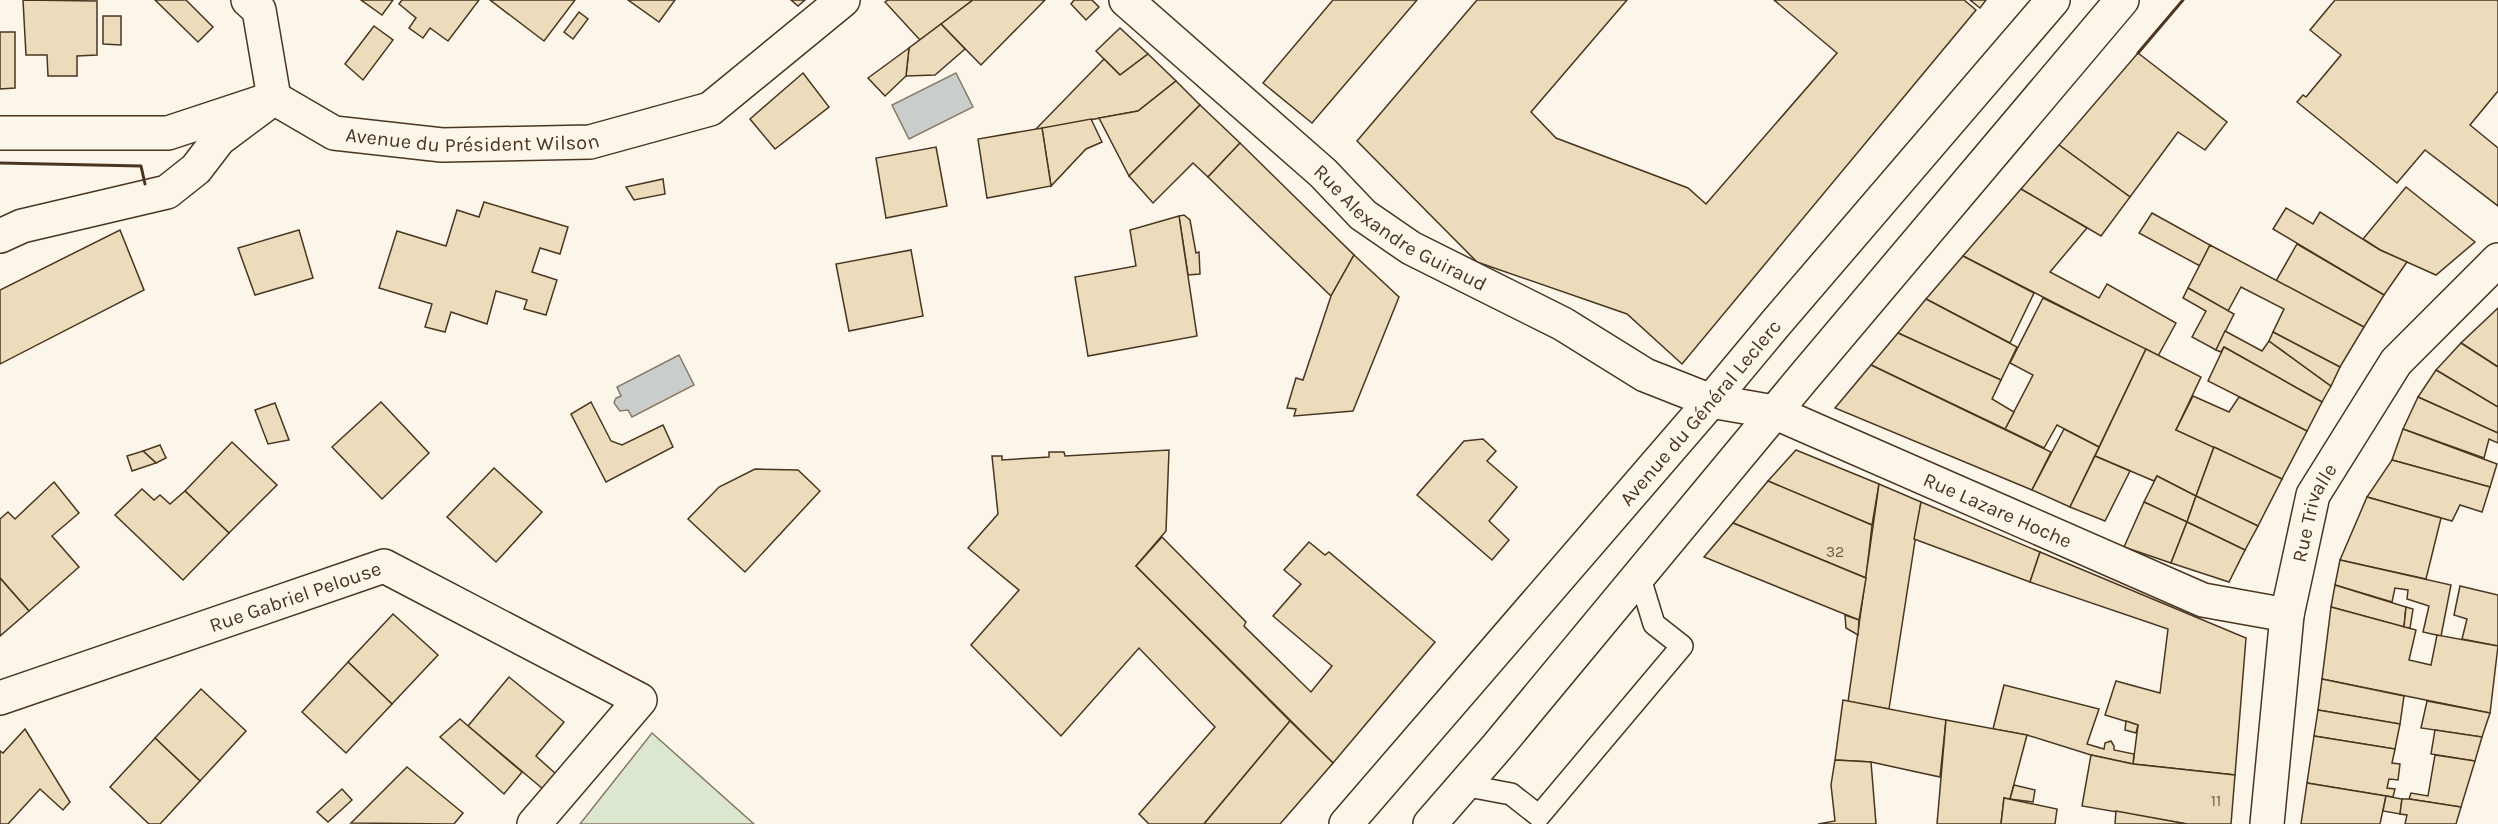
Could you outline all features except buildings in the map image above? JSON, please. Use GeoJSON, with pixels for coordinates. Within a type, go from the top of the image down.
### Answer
{"type":"FeatureCollection","features":[{"type":"Feature","properties":{"kind":"street"},"geometry":{"type":"LineString","coordinates":[[248,0],[259,10],[274,98]]}},
{"type":"Feature","properties":{"kind":"street","name":"Avenue du Président Wilson"},"geometry":{"type":"LineString","coordinates":[[274,98],[334,133],[442,145],[590,142],[710,109],[843,0]]}},
{"type":"Feature","properties":{"kind":"street","name":"Rue Alexandre Guiraud"},"geometry":{"type":"LineString","coordinates":[[1126,0],[1323,173],[1363,215],[1411,248],[1563,324],[1645,375],[1712,401]]}},
{"type":"Feature","properties":{"kind":"street","name":"Avenue du Général Leclerc"},"geometry":{"type":"LineString","coordinates":[[1346,824],[1712,401],[2053,0]]}},
{"type":"Feature","properties":{"kind":"street"},"geometry":{"type":"LineString","coordinates":[[1430,824],[2122,0]]}},
{"type":"Feature","properties":{"kind":"street"},"geometry":{"type":"LineString","coordinates":[[0,133],[168,133],[274,98]]}},
{"type":"Feature","properties":{"kind":"street"},"geometry":{"type":"LineString","coordinates":[[0,236],[22,226],[167,192],[196,169],[219,139],[274,98]]}},
{"type":"Feature","properties":{"kind":"street","name":"Rue Trivalle"},"geometry":{"type":"LineString","coordinates":[[2267,824],[2287,615],[2313,495],[2396,362],[2498,260]]}},
{"type":"Feature","properties":{"kind":"street","name":"Rue Lazare Hoche"},"geometry":{"type":"LineString","coordinates":[[1712,401],[1774,412],[2203,600],[2287,615]]}},
{"type":"Feature","properties":{"kind":"street","name":"Rue Gabriel Pelouse"},"geometry":{"type":"LineString","coordinates":[[0,698],[384,566],[640,700],[534,824]]}},
{"type":"Feature","properties":{"kind":"lane"},"geometry":{"type":"LineString","coordinates":[[1463,785],[1511,794],[1539,816],[1682,646],[1654,624],[1639,575]]}},
{"type":"Feature","properties":{"kind":"green space"},"geometry":{"type":"Polygon","coordinates":[[[652,733],[754,824],[580,824],[652,733]]]}},
{"type":"Feature","properties":{"kind":"shaded area"},"geometry":{"type":"Polygon","coordinates":[[[956,73],[973,107],[909,139],[892,105],[956,73]]]}},
{"type":"Feature","properties":{"kind":"shaded area"},"geometry":{"type":"Polygon","coordinates":[[[679,355],[694,385],[632,417],[628,410],[620,411],[614,403],[616,398],[621,396],[617,387],[679,355]]]}},
{"type":"Feature","properties":{"kind":"wall"},"geometry":{"type":"LineString","coordinates":[[2138,53],[2183,0]]}},
{"type":"Feature","properties":{"kind":"wall"},"geometry":{"type":"LineString","coordinates":[[0,163],[141,166],[145,184]]}}]}
